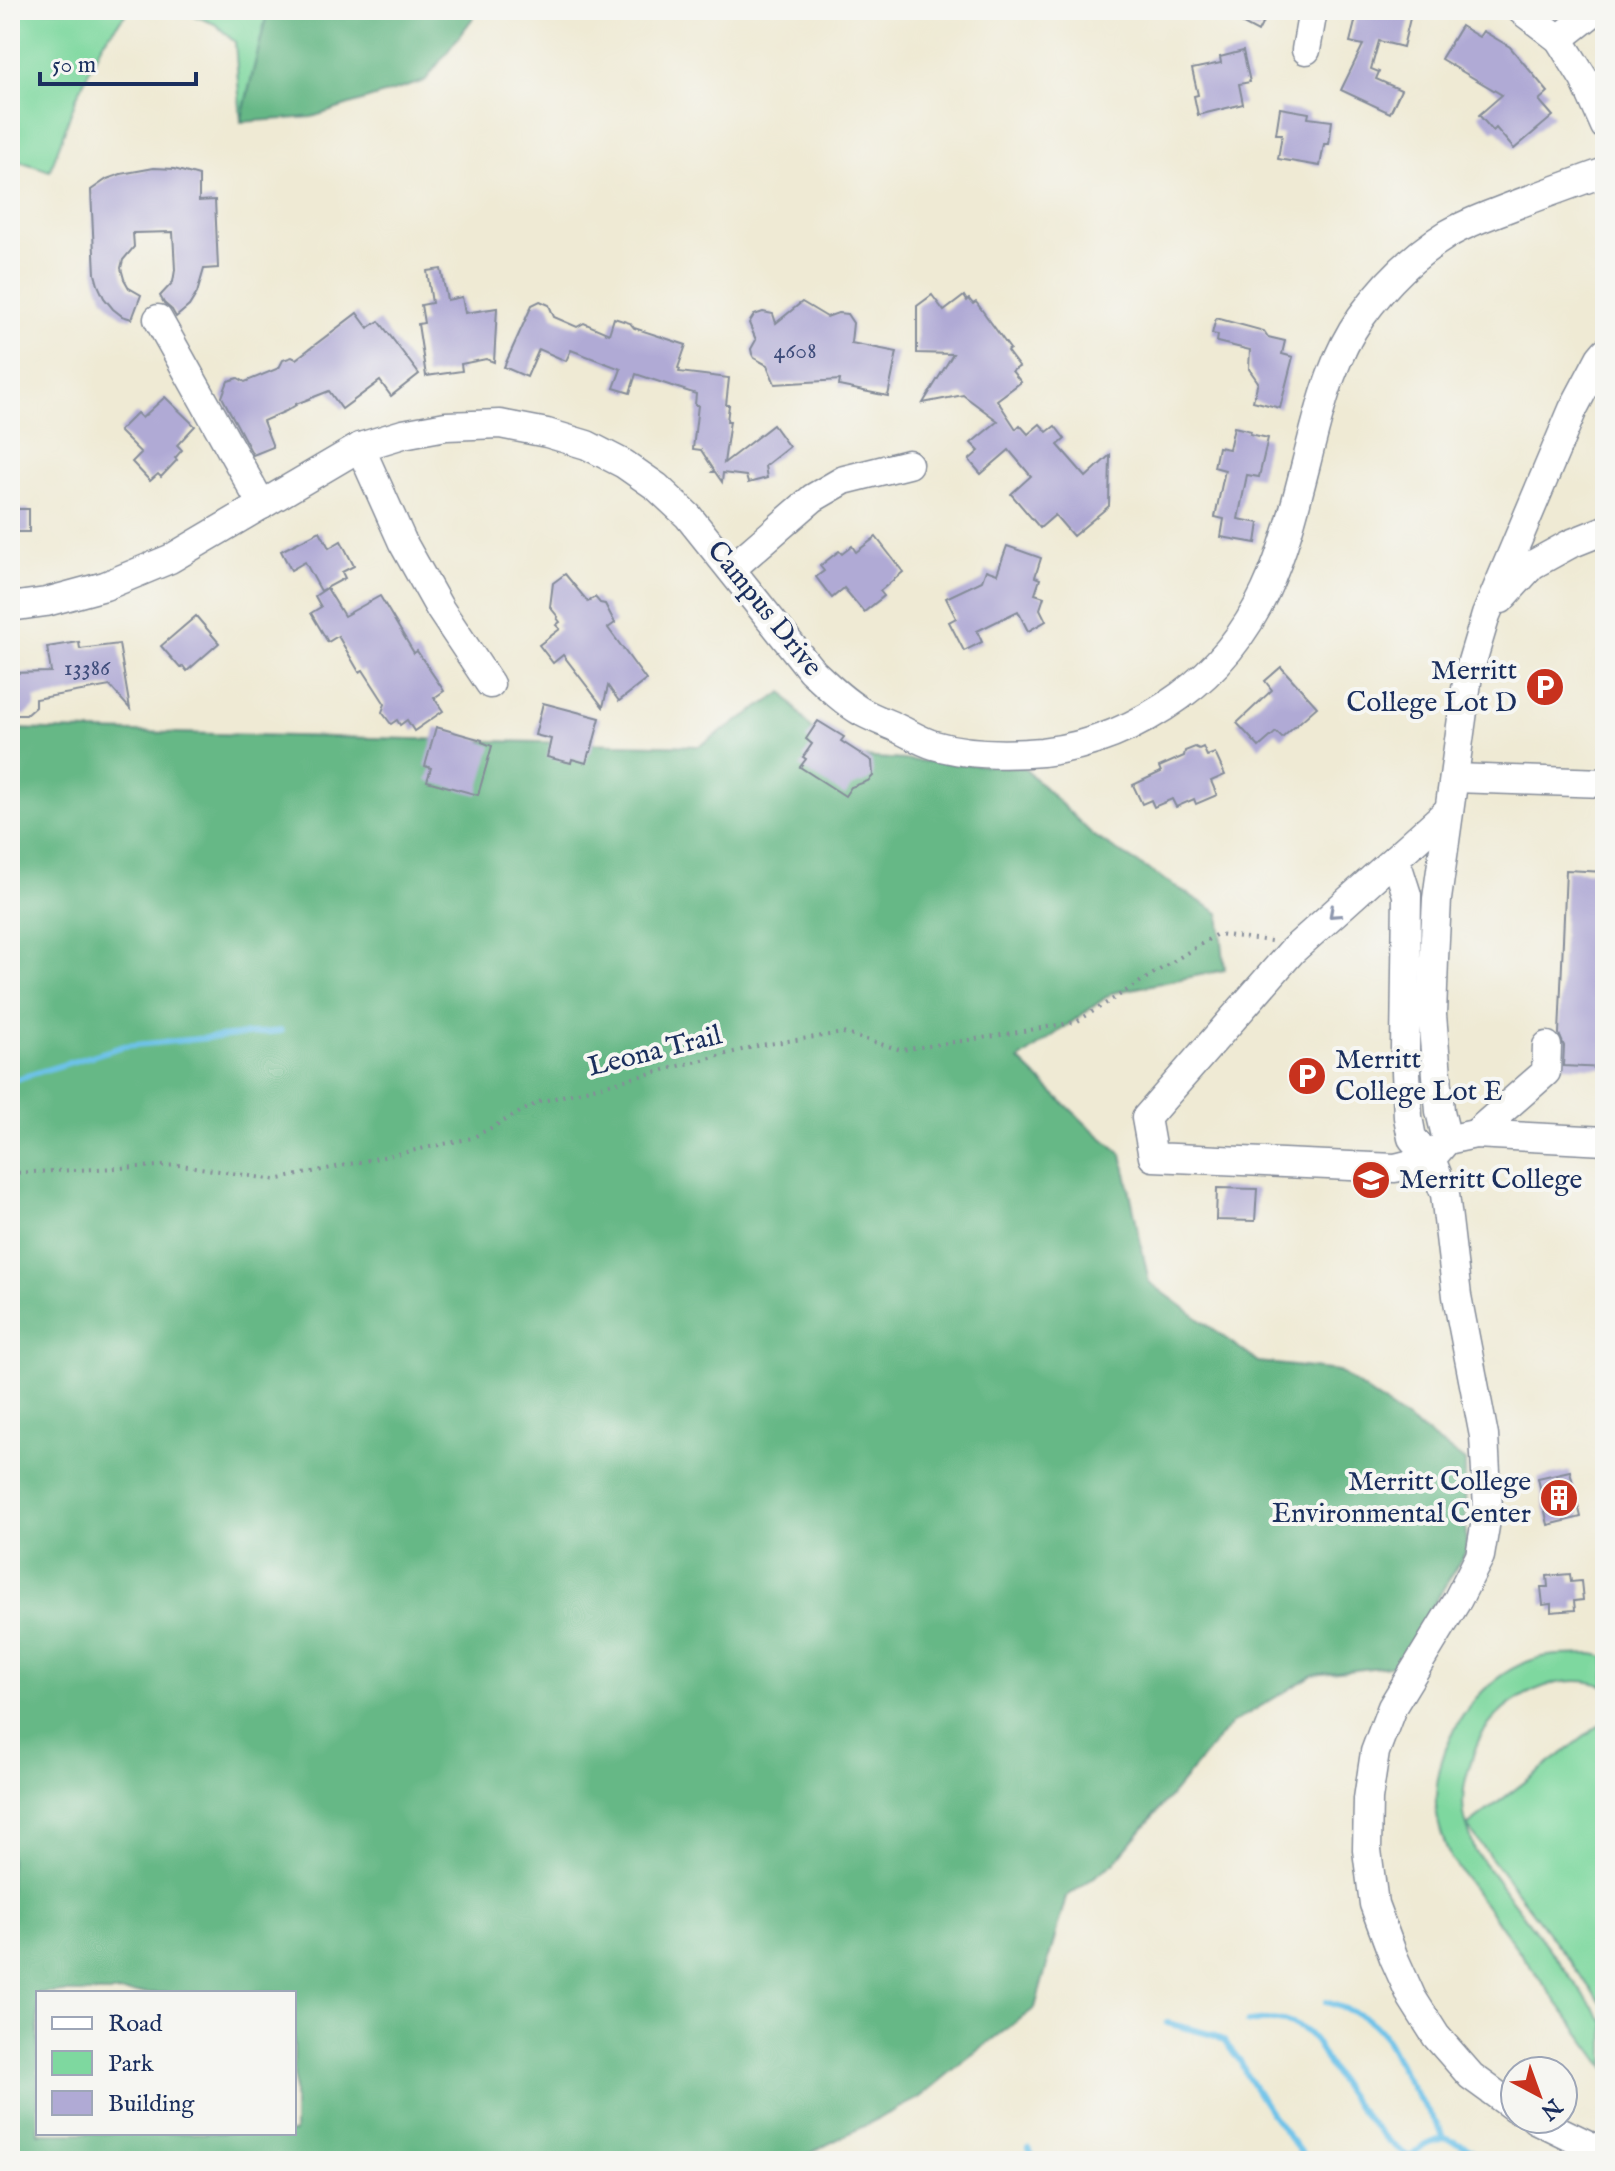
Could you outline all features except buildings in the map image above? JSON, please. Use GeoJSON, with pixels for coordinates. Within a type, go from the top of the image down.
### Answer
{"type":"FeatureCollection","features":[{"type":"Feature","properties":{"kind":"street"},"geometry":{"type":"LineString","coordinates":[[1306,50],[1313,10]]}},
{"type":"Feature","properties":{"kind":"street"},"geometry":{"type":"LineString","coordinates":[[1521,10],[1559,39],[1584,79],[1605,126]]}},
{"type":"Feature","properties":{"kind":"street"},"geometry":{"type":"LineString","coordinates":[[1559,39],[1596,10]]}},
{"type":"Feature","properties":{"kind":"street","name":"Campus Drive"},"geometry":{"type":"LineString","coordinates":[[10,607],[46,602],[105,586],[170,559],[360,447],[403,434],[446,426],[500,424],[587,445],[624,464],[657,487],[688,516],[811,670],[862,712],[932,744],[976,753],[1022,754],[1067,749],[1111,735],[1161,710],[1199,682],[1230,652],[1259,607],[1279,561],[1323,397],[1337,358],[1360,318],[1386,286],[1414,259],[1449,233],[1605,172]]}},
{"type":"Feature","properties":{"kind":"street"},"geometry":{"type":"LineString","coordinates":[[158,319],[262,505]]}},
{"type":"Feature","properties":{"kind":"street"},"geometry":{"type":"LineString","coordinates":[[1499,2096],[1471,2076],[1436,2036],[1412,1998],[1394,1958],[1374,1904],[1367,1850],[1368,1799],[1375,1752],[1392,1707],[1458,1599],[1480,1556],[1488,1508],[1484,1436],[1457,1296],[1445,1194],[1451,1144],[1440,1111],[1432,1015],[1437,899],[1468,675],[1486,615],[1573,409],[1605,352]]}},
{"type":"Feature","properties":{"kind":"street"},"geometry":{"type":"LineString","coordinates":[[360,447],[403,543],[440,609],[490,684]]}},
{"type":"Feature","properties":{"kind":"street"},"geometry":{"type":"LineString","coordinates":[[731,569],[813,498],[844,480],[908,464]]}},
{"type":"Feature","properties":{"kind":"street"},"geometry":{"type":"LineString","coordinates":[[1486,615],[1532,565],[1570,544],[1605,530]]}},
{"type":"Feature","properties":{"kind":"street"},"geometry":{"type":"LineString","coordinates":[[1454,778],[1605,783]]}},
{"type":"Feature","properties":{"kind":"street"},"geometry":{"type":"LineString","coordinates":[[1449,810],[1292,951],[1146,1118],[1153,1157],[1395,1168],[1451,1144],[1546,1072],[1547,1046]]}},
{"type":"Feature","properties":{"kind":"street"},"geometry":{"type":"LineString","coordinates":[[1392,862],[1399,870],[1407,895],[1405,1049],[1412,1138],[1451,1144],[1605,1141]]}},
{"type":"Feature","properties":{"kind":"street"},"geometry":{"type":"LineString","coordinates":[[1568,2135],[1605,2153]]}},
{"type":"Feature","properties":{"kind":"path","name":"Leona Trail"},"geometry":{"type":"LineString","coordinates":[[10,1173],[182,1165],[275,1180],[472,1138],[539,1102],[761,1045],[843,1033],[901,1050],[1076,1022],[1217,934],[1267,939],[1292,951]]}},
{"type":"Feature","properties":{"kind":"green space"},"geometry":{"type":"Polygon","coordinates":[[[10,10],[139,10],[128,11],[102,43],[77,96],[50,171],[10,158],[10,10]]]}},
{"type":"Feature","properties":{"kind":"green space"},"geometry":{"type":"Polygon","coordinates":[[[180,10],[268,10],[241,121],[235,42],[215,24],[180,10]]]}},
{"type":"Feature","properties":{"kind":"green space"},"geometry":{"type":"Polygon","coordinates":[[[268,10],[479,10],[425,81],[312,117],[241,122],[268,10]]]}},
{"type":"Feature","properties":{"kind":"green space"},"geometry":{"type":"Polygon","coordinates":[[[783,692],[831,755],[1024,768],[1095,837],[1219,913],[1225,970],[1112,993],[1019,1060],[1122,1154],[1149,1282],[1258,1362],[1338,1371],[1465,1461],[1466,1551],[1397,1665],[1313,1675],[1231,1724],[1114,1863],[1066,1897],[1035,2008],[919,2098],[795,2161],[10,2161],[10,729],[699,746],[783,692]]]}},
{"type":"Feature","properties":{"kind":"green space"},"geometry":{"type":"Polygon","coordinates":[[[1593,1654],[1605,1657],[1605,1686],[1570,1681],[1535,1690],[1504,1709],[1481,1736],[1466,1778],[1463,1806],[1475,1851],[1605,2023],[1605,2067],[1451,1859],[1439,1826],[1436,1806],[1437,1783],[1450,1738],[1476,1699],[1492,1682],[1511,1669],[1540,1658],[1593,1654]]]}},
{"type":"Feature","properties":{"kind":"green space"},"geometry":{"type":"Polygon","coordinates":[[[1605,1721],[1605,2008],[1467,1826],[1605,1721]]]}},
{"type":"Feature","properties":{"kind":"waterway"},"geometry":{"type":"LineString","coordinates":[[10,1081],[124,1046],[281,1031]]}},
{"type":"Feature","properties":{"kind":"waterway"},"geometry":{"type":"LineString","coordinates":[[1326,2002],[1362,2016],[1381,2032],[1444,2138]]}},
{"type":"Feature","properties":{"kind":"waterway"},"geometry":{"type":"LineString","coordinates":[[1248,2022],[1283,2021],[1307,2032],[1366,2118],[1388,2141],[1410,2157]]}},
{"type":"Feature","properties":{"kind":"waterway"},"geometry":{"type":"LineString","coordinates":[[1167,2023],[1213,2035],[1224,2041],[1240,2061],[1270,2112],[1307,2161]]}},
{"type":"Feature","properties":{"kind":"waterway"},"geometry":{"type":"LineString","coordinates":[[1405,2161],[1425,2145],[1444,2138],[1461,2144],[1486,2161]]}},
{"type":"Feature","properties":{"kind":"waterway"},"geometry":{"type":"LineString","coordinates":[[1028,2149],[1037,2161]]}},
{"type":"Feature","properties":{"kind":"waterway"},"geometry":{"type":"LineString","coordinates":[[1168,2160],[1178,2161]]}},
{"type":"Feature","properties":{"kind":"place","name":"Merritt College Lot D"},"geometry":{"type":"Point","coordinates":[1545,687]}},
{"type":"Feature","properties":{"kind":"place","name":"Merritt College Lot E"},"geometry":{"type":"Point","coordinates":[1307,1076]}},
{"type":"Feature","properties":{"kind":"place","name":"Merritt College"},"geometry":{"type":"Point","coordinates":[1371,1180]}},
{"type":"Feature","properties":{"kind":"place","name":"Merritt College Environmental Center"},"geometry":{"type":"Point","coordinates":[1559,1498]}}]}
